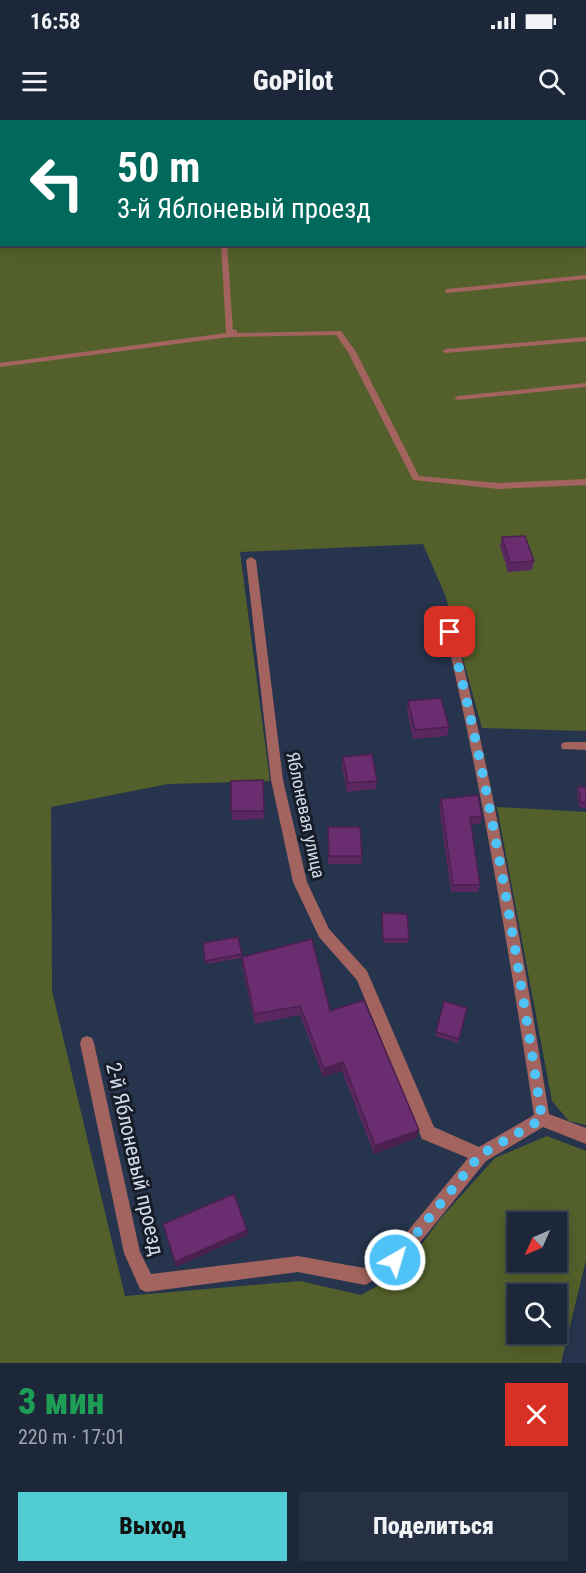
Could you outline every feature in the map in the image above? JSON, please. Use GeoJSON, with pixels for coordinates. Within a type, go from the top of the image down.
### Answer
{"type":"FeatureCollection","features":[{"type":"Feature","properties":{"kind":"street","name":"Яблоневая улица"},"geometry":{"type":"LineString","coordinates":[[251,560],[277,780],[300,882],[324,933],[362,976],[428,1133],[480,1155]]}},
{"type":"Feature","properties":{"kind":"street"},"geometry":{"type":"LineString","coordinates":[[450,632],[476,734],[518,961],[542,1119]]}},
{"type":"Feature","properties":{"kind":"street","name":"2-й Яблоневый проезд"},"geometry":{"type":"LineString","coordinates":[[87,1043],[132,1253],[146,1283],[298,1264],[365,1277],[395,1260],[480,1155]]}},
{"type":"Feature","properties":{"kind":"street"},"geometry":{"type":"LineString","coordinates":[[480,1155],[542,1119]]}},
{"type":"Feature","properties":{"kind":"street"},"geometry":{"type":"LineString","coordinates":[[542,1119],[586,1136]]}},
{"type":"Feature","properties":{"kind":"lane"},"geometry":{"type":"LineString","coordinates":[[224,246],[233,333]]}},
{"type":"Feature","properties":{"kind":"lane"},"geometry":{"type":"LineString","coordinates":[[447,291],[586,277]]}},
{"type":"Feature","properties":{"kind":"lane"},"geometry":{"type":"LineString","coordinates":[[0,364],[233,333],[338,333],[352,352],[416,478],[499,486],[586,482]]}},
{"type":"Feature","properties":{"kind":"lane"},"geometry":{"type":"LineString","coordinates":[[446,351],[586,339]]}},
{"type":"Feature","properties":{"kind":"lane"},"geometry":{"type":"LineString","coordinates":[[458,398],[586,385]]}},
{"type":"Feature","properties":{"kind":"lane"},"geometry":{"type":"LineString","coordinates":[[566,746],[586,746]]}},
{"type":"Feature","properties":{"kind":"green space"},"geometry":{"type":"Polygon","coordinates":[[[0,246],[586,246],[586,731],[482,728],[446,597],[423,544],[240,552],[270,781],[168,784],[51,807],[52,991],[125,1296],[300,1281],[361,1295],[401,1273],[441,1218],[495,1158],[547,1136],[586,1151],[586,1260],[567,1338],[567,1284],[507,1284],[507,1344],[566,1344],[561,1363],[0,1363],[0,246]]]}},
{"type":"Feature","properties":{"kind":"green space"},"geometry":{"type":"Polygon","coordinates":[[[497,807],[586,812],[586,1125],[569,1121],[552,1101],[497,807]]]}},
{"type":"Feature","properties":{"kind":"building"},"geometry":{"type":"Polygon","coordinates":[[[525,536],[534,561],[510,563],[502,537],[525,536]]]}},
{"type":"Feature","properties":{"kind":"building"},"geometry":{"type":"Polygon","coordinates":[[[441,698],[449,727],[415,730],[408,701],[441,698]]]}},
{"type":"Feature","properties":{"kind":"building"},"geometry":{"type":"Polygon","coordinates":[[[372,754],[377,781],[348,783],[343,757],[372,754]]]}},
{"type":"Feature","properties":{"kind":"building"},"geometry":{"type":"Polygon","coordinates":[[[263,780],[264,811],[231,811],[231,781],[263,780]]]}},
{"type":"Feature","properties":{"kind":"building"},"geometry":{"type":"Polygon","coordinates":[[[578,787],[586,787],[586,803],[581,803],[578,787]]]}},
{"type":"Feature","properties":{"kind":"building"},"geometry":{"type":"Polygon","coordinates":[[[478,795],[482,817],[470,817],[480,885],[453,885],[441,799],[478,795]]]}},
{"type":"Feature","properties":{"kind":"building"},"geometry":{"type":"Polygon","coordinates":[[[328,827],[360,827],[362,856],[329,856],[328,827]]]}},
{"type":"Feature","properties":{"kind":"building"},"geometry":{"type":"Polygon","coordinates":[[[382,913],[407,914],[409,939],[383,939],[382,913]]]}},
{"type":"Feature","properties":{"kind":"building"},"geometry":{"type":"Polygon","coordinates":[[[238,937],[242,954],[205,961],[203,943],[238,937]]]}},
{"type":"Feature","properties":{"kind":"building"},"geometry":{"type":"Polygon","coordinates":[[[312,939],[330,1011],[364,1000],[419,1130],[375,1146],[343,1062],[324,1069],[300,1006],[254,1014],[242,957],[312,939]]]}},
{"type":"Feature","properties":{"kind":"building"},"geometry":{"type":"Polygon","coordinates":[[[444,1001],[467,1008],[459,1039],[436,1032],[444,1001]]]}},
{"type":"Feature","properties":{"kind":"building"},"geometry":{"type":"Polygon","coordinates":[[[234,1194],[247,1230],[175,1262],[163,1224],[234,1194]]]}},
{"type":"Feature","properties":{"kind":"route"},"geometry":{"type":"LineString","coordinates":[[395,1260],[480,1155],[542,1119],[518,961],[476,734],[450,632]]}}]}
